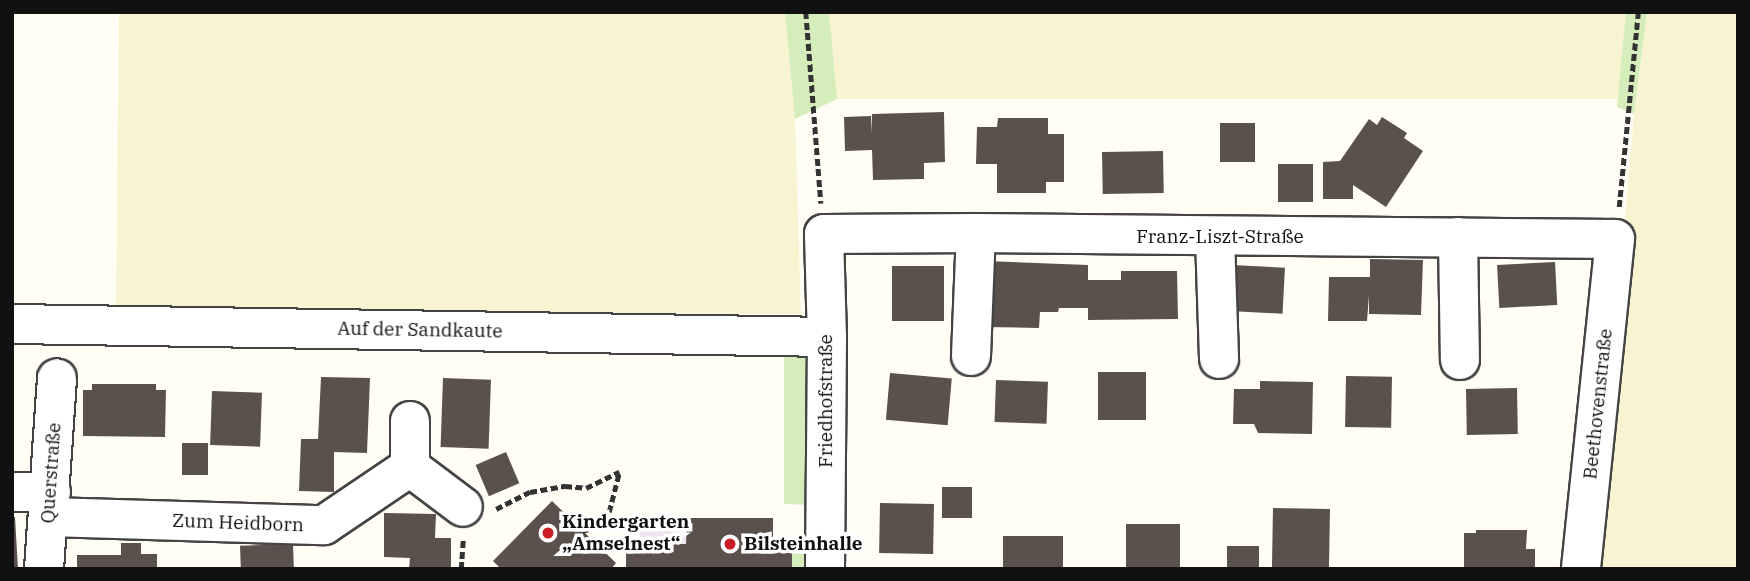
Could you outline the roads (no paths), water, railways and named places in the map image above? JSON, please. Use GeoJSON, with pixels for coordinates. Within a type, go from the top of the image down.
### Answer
{"type":"FeatureCollection","features":[{"type":"Feature","properties":{"kind":"street"},"geometry":{"type":"LineString","coordinates":[[971,356],[976,233]]}},
{"type":"Feature","properties":{"kind":"street","name":"Franz-Liszt-Straße"},"geometry":{"type":"LineString","coordinates":[[824,234],[1615,239]]}},
{"type":"Feature","properties":{"kind":"street","name":"Friedhofstraße"},"geometry":{"type":"LineString","coordinates":[[824,234],[827,337],[825,569]]}},
{"type":"Feature","properties":{"kind":"street"},"geometry":{"type":"LineString","coordinates":[[1216,237],[1219,359]]}},
{"type":"Feature","properties":{"kind":"street"},"geometry":{"type":"LineString","coordinates":[[1458,237],[1460,360]]}},
{"type":"Feature","properties":{"kind":"street","name":"Beethovenstraße"},"geometry":{"type":"LineString","coordinates":[[1581,569],[1615,239]]}},
{"type":"Feature","properties":{"kind":"street","name":"Auf der Sandkaute"},"geometry":{"type":"LineString","coordinates":[[12,324],[827,337]]}},
{"type":"Feature","properties":{"kind":"street","name":"Querstraße"},"geometry":{"type":"LineString","coordinates":[[44,569],[57,377]]}},
{"type":"Feature","properties":{"kind":"street"},"geometry":{"type":"LineString","coordinates":[[410,421],[410,467],[475,510]]}},
{"type":"Feature","properties":{"kind":"street","name":"Zum Heidborn"},"geometry":{"type":"LineString","coordinates":[[12,492],[50,505],[324,525],[410,467]]}},
{"type":"Feature","properties":{"kind":"place","name":"Kindergarten „Amselnest“"},"geometry":{"type":"Point","coordinates":[548,533]}},
{"type":"Feature","properties":{"kind":"place","name":"Bilsteinhalle"},"geometry":{"type":"Point","coordinates":[730,544]}}]}
